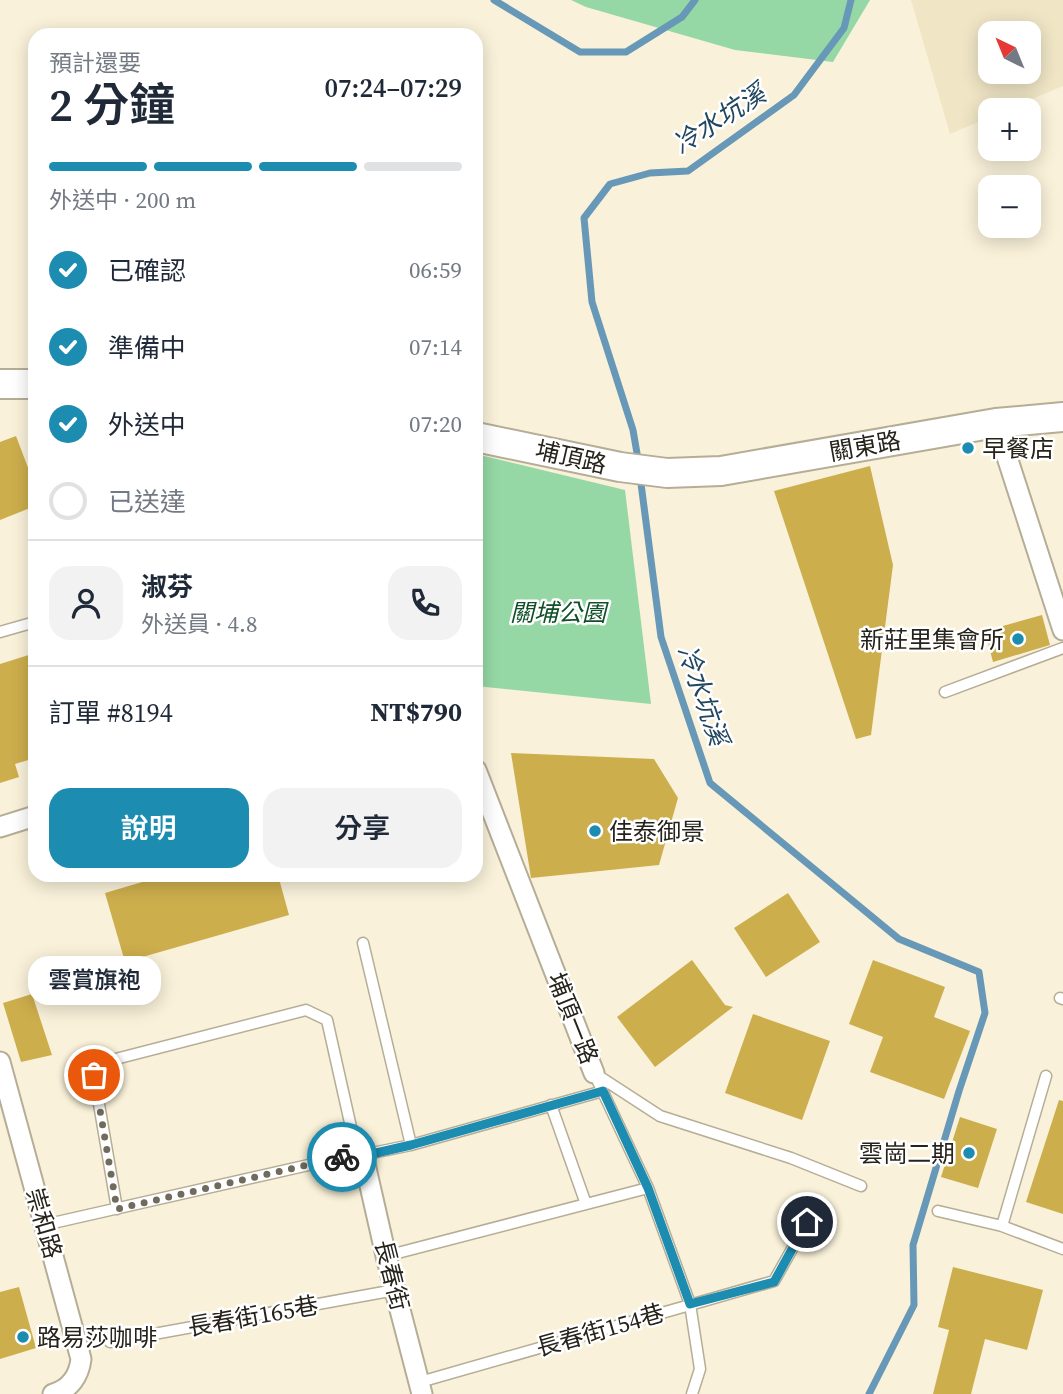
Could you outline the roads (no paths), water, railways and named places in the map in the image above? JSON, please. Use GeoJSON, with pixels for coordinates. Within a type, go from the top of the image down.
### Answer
{"type":"FeatureCollection","features":[{"type":"Feature","properties":{"kind":"street"},"geometry":{"type":"LineString","coordinates":[[0,384],[28,383]]}},
{"type":"Feature","properties":{"kind":"street","name":"關東路"},"geometry":{"type":"LineString","coordinates":[[667,473],[721,471],[996,423],[1063,417]]}},
{"type":"Feature","properties":{"kind":"street"},"geometry":{"type":"LineString","coordinates":[[996,423],[1063,630]]}},
{"type":"Feature","properties":{"kind":"street","name":"埔頂路"},"geometry":{"type":"LineString","coordinates":[[483,438],[620,467],[667,473]]}},
{"type":"Feature","properties":{"kind":"street","name":"埔頂一路"},"geometry":{"type":"LineString","coordinates":[[483,788],[594,1073]]}},
{"type":"Feature","properties":{"kind":"street"},"geometry":{"type":"LineString","coordinates":[[0,827],[28,818]]}},
{"type":"Feature","properties":{"kind":"street","name":"崇和路"},"geometry":{"type":"LineString","coordinates":[[0,1062],[81,1359],[79,1372],[72,1382],[64,1390],[53,1394]]}},
{"type":"Feature","properties":{"kind":"street","name":"長春街"},"geometry":{"type":"LineString","coordinates":[[360,1155],[421,1388]]}},
{"type":"Feature","properties":{"kind":"lane"},"geometry":{"type":"LineString","coordinates":[[0,632],[28,624]]}},
{"type":"Feature","properties":{"kind":"lane"},"geometry":{"type":"LineString","coordinates":[[945,692],[1063,648]]}},
{"type":"Feature","properties":{"kind":"lane"},"geometry":{"type":"LineString","coordinates":[[363,943],[411,1145]]}},
{"type":"Feature","properties":{"kind":"lane"},"geometry":{"type":"LineString","coordinates":[[117,1209],[94,1075],[100,1063],[306,1010],[327,1020],[360,1155]]}},
{"type":"Feature","properties":{"kind":"lane"},"geometry":{"type":"LineString","coordinates":[[594,1073],[648,1188],[690,1304],[700,1369],[692,1394]]}},
{"type":"Feature","properties":{"kind":"lane","name":"埔頂一路"},"geometry":{"type":"LineString","coordinates":[[594,1073],[660,1116],[791,1158],[861,1186]]}},
{"type":"Feature","properties":{"kind":"lane"},"geometry":{"type":"LineString","coordinates":[[1002,1226],[1046,1076]]}},
{"type":"Feature","properties":{"kind":"lane"},"geometry":{"type":"LineString","coordinates":[[44,1225],[411,1145],[603,1091]]}},
{"type":"Feature","properties":{"kind":"lane"},"geometry":{"type":"LineString","coordinates":[[551,1105],[586,1204]]}},
{"type":"Feature","properties":{"kind":"lane"},"geometry":{"type":"LineString","coordinates":[[386,1256],[648,1188]]}},
{"type":"Feature","properties":{"kind":"lane","name":"長春街154巷"},"geometry":{"type":"LineString","coordinates":[[421,1388],[690,1304],[774,1282],[818,1202]]}},
{"type":"Feature","properties":{"kind":"lane"},"geometry":{"type":"LineString","coordinates":[[938,1211],[1002,1226],[1063,1249]]}},
{"type":"Feature","properties":{"kind":"lane","name":"長春街165巷"},"geometry":{"type":"LineString","coordinates":[[110,1342],[396,1290]]}},
{"type":"Feature","properties":{"kind":"waterway","name":"冷水坑溪"},"geometry":{"type":"LineString","coordinates":[[494,0],[580,52],[626,52],[682,17],[695,0]]}},
{"type":"Feature","properties":{"kind":"waterway","name":"冷水坑溪"},"geometry":{"type":"LineString","coordinates":[[639,465],[633,430],[592,302],[584,218],[610,184],[650,173],[688,171],[794,95],[844,28],[851,0]]}},
{"type":"Feature","properties":{"kind":"waterway","name":"冷水坑溪"},"geometry":{"type":"LineString","coordinates":[[640,476],[661,637],[710,783],[899,939],[979,972],[985,1013],[913,1245],[914,1305],[869,1394]]}},
{"type":"Feature","properties":{"kind":"place","name":"早餐店"},"geometry":{"type":"Point","coordinates":[968,448]}},
{"type":"Feature","properties":{"kind":"place","name":"新莊里集會所"},"geometry":{"type":"Point","coordinates":[1018,639]}},
{"type":"Feature","properties":{"kind":"place","name":"佳泰御景"},"geometry":{"type":"Point","coordinates":[595,831]}},
{"type":"Feature","properties":{"kind":"place","name":"雲賞旗袍"},"geometry":{"type":"Point","coordinates":[94,1075]}},
{"type":"Feature","properties":{"kind":"place","name":"雲崗二期"},"geometry":{"type":"Point","coordinates":[969,1153]}},
{"type":"Feature","properties":{"kind":"place","name":"路易莎咖啡"},"geometry":{"type":"Point","coordinates":[23,1337]}},
{"type":"Feature","properties":{"kind":"park label","name":"關埔公園"},"geometry":{"type":"Point","coordinates":[558,612]}}]}
